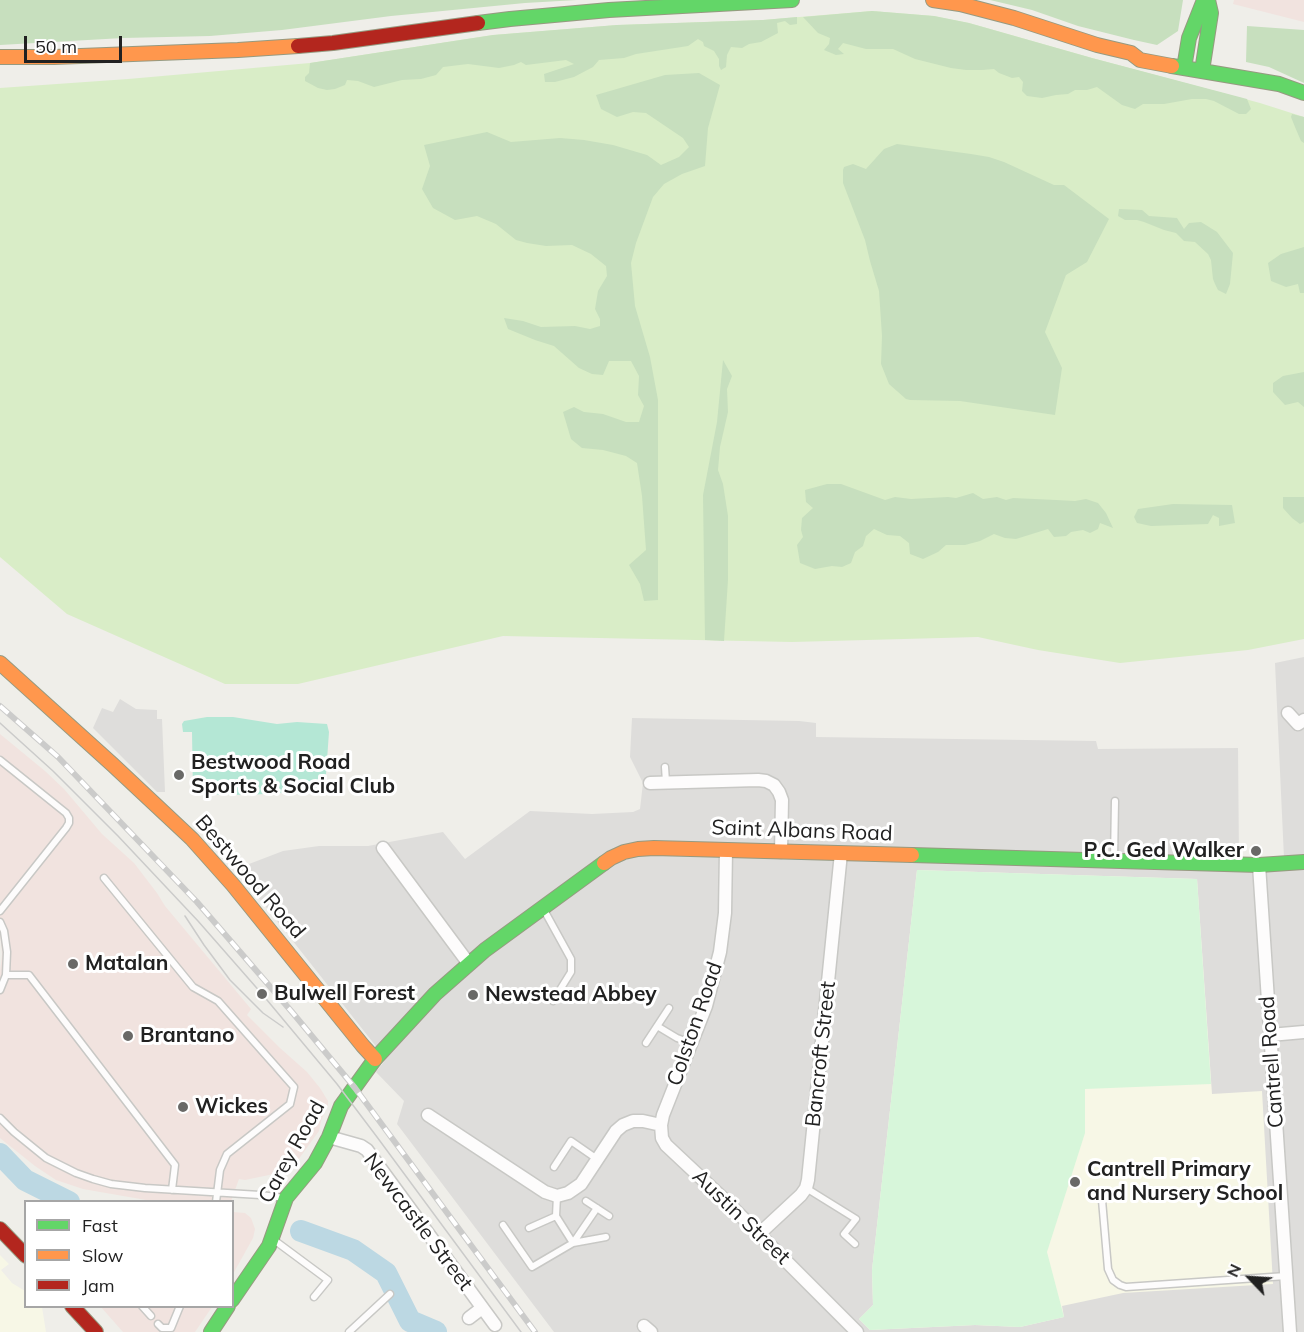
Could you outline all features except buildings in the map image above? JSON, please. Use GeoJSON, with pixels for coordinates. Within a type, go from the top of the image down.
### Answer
{"type":"FeatureCollection","features":[{"type":"Feature","properties":{"kind":"street"},"geometry":{"type":"LineString","coordinates":[[0,57],[238,50],[333,42],[598,10],[792,0]]}},
{"type":"Feature","properties":{"kind":"street"},"geometry":{"type":"LineString","coordinates":[[933,0],[960,4],[1014,18],[1097,45],[1131,53],[1140,60],[1203,65],[1279,84],[1304,93]]}},
{"type":"Feature","properties":{"kind":"street"},"geometry":{"type":"LineString","coordinates":[[1185,62],[1189,38],[1206,0]]}},
{"type":"Feature","properties":{"kind":"street"},"geometry":{"type":"LineString","coordinates":[[1203,65],[1211,13],[1206,0]]}},
{"type":"Feature","properties":{"kind":"street","name":"Bestwood Road"},"geometry":{"type":"LineString","coordinates":[[0,663],[192,839],[233,885],[375,1059]]}},
{"type":"Feature","properties":{"kind":"street"},"geometry":{"type":"LineString","coordinates":[[1288,713],[1299,726]]}},
{"type":"Feature","properties":{"kind":"street"},"geometry":{"type":"LineString","coordinates":[[650,783],[758,780],[774,785],[782,800],[781,852]]}},
{"type":"Feature","properties":{"kind":"street"},"geometry":{"type":"LineString","coordinates":[[383,848],[469,964]]}},
{"type":"Feature","properties":{"kind":"street","name":"Saint Albans Road"},"geometry":{"type":"LineString","coordinates":[[375,1059],[435,994],[485,950],[611,858],[638,849],[1259,865],[1304,862]]}},
{"type":"Feature","properties":{"kind":"street","name":"Colston Road"},"geometry":{"type":"LineString","coordinates":[[661,1125],[706,1006],[720,952],[725,914],[726,850]]}},
{"type":"Feature","properties":{"kind":"street","name":"Bancroft Street"},"geometry":{"type":"LineString","coordinates":[[806,1188],[810,1169],[841,853]]}},
{"type":"Feature","properties":{"kind":"street","name":"Cantrell Road"},"geometry":{"type":"LineString","coordinates":[[1259,865],[1290,1332]]}},
{"type":"Feature","properties":{"kind":"street"},"geometry":{"type":"LineString","coordinates":[[1270,1035],[1304,1032]]}},
{"type":"Feature","properties":{"kind":"street","name":"Carey Road"},"geometry":{"type":"LineString","coordinates":[[234,1297],[269,1246],[286,1198],[315,1164],[341,1106],[375,1059]]}},
{"type":"Feature","properties":{"kind":"street"},"geometry":{"type":"LineString","coordinates":[[428,1115],[544,1192],[557,1196],[568,1193],[580,1184],[616,1131],[623,1125],[633,1121],[643,1121],[661,1125]]}},
{"type":"Feature","properties":{"kind":"street","name":"Austin Street"},"geometry":{"type":"LineString","coordinates":[[661,1125],[662,1138],[666,1145],[857,1332]]}},
{"type":"Feature","properties":{"kind":"street","name":"Newcastle Street"},"geometry":{"type":"LineString","coordinates":[[329,1137],[361,1146],[367,1150],[496,1329]]}},
{"type":"Feature","properties":{"kind":"street"},"geometry":{"type":"LineString","coordinates":[[759,1234],[806,1188]]}},
{"type":"Feature","properties":{"kind":"street"},"geometry":{"type":"LineString","coordinates":[[0,1229],[24,1254]]}},
{"type":"Feature","properties":{"kind":"street"},"geometry":{"type":"LineString","coordinates":[[73,1308],[89,1330]]}},
{"type":"Feature","properties":{"kind":"street"},"geometry":{"type":"LineString","coordinates":[[211,1332],[227,1308]]}},
{"type":"Feature","properties":{"kind":"street"},"geometry":{"type":"LineString","coordinates":[[469,1318],[482,1308]]}},
{"type":"Feature","properties":{"kind":"lane"},"geometry":{"type":"LineString","coordinates":[[0,760],[66,813],[69,818],[66,828],[0,911]]}},
{"type":"Feature","properties":{"kind":"lane"},"geometry":{"type":"LineString","coordinates":[[665,767],[666,783]]}},
{"type":"Feature","properties":{"kind":"lane"},"geometry":{"type":"LineString","coordinates":[[1114,861],[1115,801]]}},
{"type":"Feature","properties":{"kind":"lane"},"geometry":{"type":"LineString","coordinates":[[104,878],[193,987],[218,1001],[294,1087],[290,1104],[227,1154],[220,1170],[216,1200]]}},
{"type":"Feature","properties":{"kind":"lane"},"geometry":{"type":"LineString","coordinates":[[542,907],[572,959],[571,972],[553,1001]]}},
{"type":"Feature","properties":{"kind":"lane"},"geometry":{"type":"LineString","coordinates":[[0,922],[4,931],[7,952],[6,975],[0,990]]}},
{"type":"Feature","properties":{"kind":"lane"},"geometry":{"type":"LineString","coordinates":[[6,975],[29,975],[175,1165],[172,1190]]}},
{"type":"Feature","properties":{"kind":"lane"},"geometry":{"type":"LineString","coordinates":[[646,1043],[669,1008]]}},
{"type":"Feature","properties":{"kind":"lane"},"geometry":{"type":"LineString","coordinates":[[657,1026],[677,1038],[692,1043]]}},
{"type":"Feature","properties":{"kind":"lane"},"geometry":{"type":"LineString","coordinates":[[0,1118],[46,1158],[76,1173],[111,1184],[286,1198]]}},
{"type":"Feature","properties":{"kind":"lane"},"geometry":{"type":"LineString","coordinates":[[554,1167],[571,1141],[597,1159]]}},
{"type":"Feature","properties":{"kind":"lane"},"geometry":{"type":"LineString","coordinates":[[806,1188],[856,1219],[844,1234],[855,1244]]}},
{"type":"Feature","properties":{"kind":"lane"},"geometry":{"type":"LineString","coordinates":[[557,1196],[556,1216],[573,1243]]}},
{"type":"Feature","properties":{"kind":"lane"},"geometry":{"type":"LineString","coordinates":[[1102,1200],[1108,1269],[1113,1280],[1120,1285],[1126,1287],[1286,1276]]}},
{"type":"Feature","properties":{"kind":"lane"},"geometry":{"type":"LineString","coordinates":[[586,1201],[609,1216]]}},
{"type":"Feature","properties":{"kind":"lane"},"geometry":{"type":"LineString","coordinates":[[573,1243],[597,1208]]}},
{"type":"Feature","properties":{"kind":"lane"},"geometry":{"type":"LineString","coordinates":[[529,1228],[556,1216]]}},
{"type":"Feature","properties":{"kind":"lane"},"geometry":{"type":"LineString","coordinates":[[503,1225],[532,1267],[573,1243],[606,1237]]}},
{"type":"Feature","properties":{"kind":"lane"},"geometry":{"type":"LineString","coordinates":[[272,1238],[328,1280],[314,1297]]}},
{"type":"Feature","properties":{"kind":"lane"},"geometry":{"type":"LineString","coordinates":[[349,1332],[390,1294]]}},
{"type":"Feature","properties":{"kind":"lane"},"geometry":{"type":"LineString","coordinates":[[144,1308],[151,1316]]}},
{"type":"Feature","properties":{"kind":"lane"},"geometry":{"type":"LineString","coordinates":[[158,1324],[162,1328],[171,1328],[179,1308]]}},
{"type":"Feature","properties":{"kind":"shaded area"},"geometry":{"type":"Polygon","coordinates":[[[1234,0],[1304,0],[1304,22],[1233,4],[1234,0]]]}},
{"type":"Feature","properties":{"kind":"shaded area"},"geometry":{"type":"Polygon","coordinates":[[[1304,657],[1304,1332],[554,1332],[397,1124],[404,1101],[376,1072],[386,1059],[236,869],[283,851],[319,846],[368,846],[443,832],[465,859],[530,811],[592,814],[633,812],[640,809],[643,783],[630,757],[632,718],[799,721],[816,723],[816,737],[1096,741],[1098,749],[1238,748],[1239,859],[1284,858],[1275,663],[1304,657]]]}},
{"type":"Feature","properties":{"kind":"shaded area"},"geometry":{"type":"Polygon","coordinates":[[[120,699],[136,709],[157,710],[157,719],[162,719],[165,792],[157,792],[93,728],[102,708],[113,712],[120,699]]]}},
{"type":"Feature","properties":{"kind":"shaded area"},"geometry":{"type":"Polygon","coordinates":[[[0,734],[64,789],[102,834],[134,863],[165,906],[251,1009],[247,1015],[307,1072],[320,1088],[328,1105],[319,1131],[298,1160],[283,1170],[245,1180],[239,1179],[231,1200],[146,1200],[83,1189],[56,1180],[0,1138],[2,954],[0,934],[0,734]]]}},
{"type":"Feature","properties":{"kind":"shaded area","name":"Cantrell Primary and Nursery School"},"geometry":{"type":"Polygon","coordinates":[[[917,870],[1197,879],[1212,1094],[1262,1091],[1273,1284],[1123,1293],[1062,1306],[1064,1317],[1020,1327],[975,1325],[870,1330],[859,1319],[873,1305],[872,1270],[917,870]]]}},
{"type":"Feature","properties":{"kind":"shaded area"},"geometry":{"type":"Polygon","coordinates":[[[234,1212],[245,1213],[251,1218],[255,1229],[253,1238],[234,1272],[234,1212]]]}},
{"type":"Feature","properties":{"kind":"shaded area"},"geometry":{"type":"Polygon","coordinates":[[[0,1255],[9,1264],[1,1270],[12,1283],[24,1290],[24,1308],[42,1308],[46,1332],[0,1332],[0,1255]]]}},
{"type":"Feature","properties":{"kind":"shaded area"},"geometry":{"type":"Polygon","coordinates":[[[102,1308],[211,1308],[195,1332],[123,1332],[102,1308]]]}},
{"type":"Feature","properties":{"kind":"green space"},"geometry":{"type":"Polygon","coordinates":[[[0,0],[577,0],[391,16],[282,30],[210,36],[0,45],[0,0]]]}},
{"type":"Feature","properties":{"kind":"green space"},"geometry":{"type":"Polygon","coordinates":[[[990,0],[1183,0],[1178,31],[1157,45],[1078,26],[1032,10],[990,0]]]}},
{"type":"Feature","properties":{"kind":"green space"},"geometry":{"type":"Polygon","coordinates":[[[872,11],[934,16],[969,23],[1304,117],[1304,639],[1248,650],[1120,663],[1038,650],[978,637],[792,642],[503,636],[298,684],[225,684],[67,614],[0,557],[0,88],[310,63],[493,35],[617,25],[763,20],[872,11]]]}},
{"type":"Feature","properties":{"kind":"green space"},"geometry":{"type":"Polygon","coordinates":[[[872,11],[934,16],[969,23],[1247,99],[1251,109],[1246,114],[1239,114],[1214,101],[1192,99],[1164,104],[1143,104],[1135,109],[1122,105],[1097,87],[1042,98],[1027,96],[1022,91],[1023,82],[1019,77],[1012,78],[994,69],[951,68],[915,59],[893,49],[866,49],[843,43],[838,49],[844,54],[836,55],[824,50],[830,38],[818,33],[803,17],[872,11]]]}},
{"type":"Feature","properties":{"kind":"green space"},"geometry":{"type":"Polygon","coordinates":[[[797,17],[797,24],[790,25],[785,21],[777,23],[778,33],[761,42],[742,48],[731,47],[727,55],[726,67],[721,70],[719,59],[714,51],[704,46],[703,42],[698,39],[688,46],[624,58],[599,60],[593,67],[574,77],[555,82],[545,82],[544,74],[574,64],[566,60],[526,65],[521,62],[499,68],[468,64],[443,67],[436,75],[421,79],[402,80],[374,87],[347,80],[345,85],[327,90],[305,81],[310,63],[493,35],[617,25],[797,17]]]}},
{"type":"Feature","properties":{"kind":"green space"},"geometry":{"type":"Polygon","coordinates":[[[1247,26],[1304,30],[1304,83],[1269,67],[1246,62],[1247,26]]]}},
{"type":"Feature","properties":{"kind":"green space"},"geometry":{"type":"Polygon","coordinates":[[[699,73],[720,85],[708,128],[705,166],[682,174],[664,184],[653,197],[631,263],[635,306],[650,357],[658,400],[658,600],[644,601],[640,584],[629,565],[646,550],[637,463],[626,456],[582,448],[571,439],[563,412],[574,407],[584,412],[603,414],[626,422],[639,422],[644,406],[638,395],[639,376],[631,361],[609,361],[603,375],[592,374],[579,368],[554,346],[508,329],[504,318],[541,327],[575,326],[590,329],[600,326],[600,319],[595,309],[598,291],[607,276],[606,266],[591,254],[572,245],[546,246],[527,243],[516,240],[496,224],[477,216],[455,220],[433,208],[422,189],[430,166],[424,145],[487,132],[511,142],[560,138],[584,140],[613,145],[647,155],[661,165],[679,157],[689,147],[683,138],[646,113],[633,112],[617,117],[601,109],[596,95],[665,75],[699,73]]]}},
{"type":"Feature","properties":{"kind":"green space"},"geometry":{"type":"Polygon","coordinates":[[[1292,114],[1304,117],[1304,143],[1295,127],[1292,114]]]}},
{"type":"Feature","properties":{"kind":"green space"},"geometry":{"type":"Polygon","coordinates":[[[897,144],[989,157],[1004,162],[1054,185],[1064,185],[1109,219],[1087,262],[1066,275],[1045,332],[1062,368],[1055,415],[960,401],[910,400],[889,384],[881,364],[879,291],[865,240],[843,183],[843,170],[844,167],[853,164],[866,169],[884,149],[897,144]]]}},
{"type":"Feature","properties":{"kind":"green space"},"geometry":{"type":"Polygon","coordinates":[[[1119,209],[1142,210],[1149,216],[1177,218],[1184,229],[1189,223],[1201,222],[1217,232],[1233,253],[1230,284],[1226,294],[1218,290],[1215,284],[1208,254],[1195,242],[1184,241],[1176,233],[1144,222],[1125,220],[1118,216],[1119,209]]]}},
{"type":"Feature","properties":{"kind":"green space"},"geometry":{"type":"Polygon","coordinates":[[[1304,247],[1304,293],[1300,293],[1298,284],[1286,287],[1271,281],[1268,263],[1281,254],[1304,247]]]}},
{"type":"Feature","properties":{"kind":"green space"},"geometry":{"type":"Polygon","coordinates":[[[723,360],[732,376],[727,389],[728,412],[720,447],[718,470],[723,484],[728,516],[728,580],[724,641],[705,640],[703,495],[717,422],[723,360]]]}},
{"type":"Feature","properties":{"kind":"green space"},"geometry":{"type":"Polygon","coordinates":[[[1304,372],[1304,407],[1298,402],[1285,405],[1273,392],[1273,383],[1283,376],[1304,372]]]}},
{"type":"Feature","properties":{"kind":"green space"},"geometry":{"type":"Polygon","coordinates":[[[827,484],[841,484],[885,500],[895,497],[956,498],[973,493],[983,499],[997,497],[1006,500],[1013,498],[1075,501],[1086,499],[1098,503],[1113,528],[1100,523],[1098,529],[1090,533],[1083,530],[1071,532],[1066,536],[1054,537],[1048,529],[1016,539],[994,534],[965,545],[946,545],[938,552],[923,559],[910,554],[909,543],[900,536],[887,535],[874,529],[866,536],[863,546],[855,552],[851,563],[842,567],[815,569],[800,563],[797,545],[803,537],[802,518],[813,508],[806,502],[805,490],[827,484]]]}},
{"type":"Feature","properties":{"kind":"green space"},"geometry":{"type":"Polygon","coordinates":[[[1283,497],[1304,497],[1304,522],[1300,524],[1283,508],[1283,497]]]}},
{"type":"Feature","properties":{"kind":"green space"},"geometry":{"type":"Polygon","coordinates":[[[1173,504],[1232,505],[1235,523],[1219,526],[1219,518],[1213,515],[1208,524],[1151,526],[1137,523],[1134,517],[1138,509],[1173,504]]]}},
{"type":"Feature","properties":{"kind":"green space"},"geometry":{"type":"Polygon","coordinates":[[[207,717],[233,717],[277,724],[297,722],[327,724],[329,732],[325,788],[248,795],[193,794],[192,732],[183,732],[182,724],[184,721],[207,717]]]}},
{"type":"Feature","properties":{"kind":"green space","name":"Cantrell Primary and Nursery School"},"geometry":{"type":"Polygon","coordinates":[[[917,870],[1197,879],[1211,1084],[1085,1089],[1085,1133],[1047,1252],[1064,1317],[1020,1327],[975,1325],[870,1330],[859,1319],[873,1305],[872,1270],[917,870]]]}},
{"type":"Feature","properties":{"kind":"waterway"},"geometry":{"type":"LineString","coordinates":[[0,1154],[25,1180],[65,1200]]}},
{"type":"Feature","properties":{"kind":"waterway"},"geometry":{"type":"LineString","coordinates":[[301,1231],[353,1250],[386,1273],[410,1321],[436,1332]]}},
{"type":"Feature","properties":{"kind":"tram line"},"geometry":{"type":"LineString","coordinates":[[0,723],[53,771],[118,836],[198,921],[262,994],[337,1084],[521,1332]]}},
{"type":"Feature","properties":{"kind":"tram line"},"geometry":{"type":"LineString","coordinates":[[185,916],[230,980],[263,1013],[283,1027]]}},
{"type":"Feature","properties":{"kind":"railway"},"geometry":{"type":"LineString","coordinates":[[0,706],[58,757],[197,902],[292,1012],[355,1088],[535,1332]]}},
{"type":"Feature","properties":{"kind":"traffic: fast"},"geometry":{"type":"LineString","coordinates":[[478,23],[609,10],[792,0]]}},
{"type":"Feature","properties":{"kind":"traffic: fast"},"geometry":{"type":"LineString","coordinates":[[1184,68],[1189,38],[1204,0]]}},
{"type":"Feature","properties":{"kind":"traffic: fast"},"geometry":{"type":"LineString","coordinates":[[1202,71],[1211,13],[1208,0]]}},
{"type":"Feature","properties":{"kind":"traffic: fast"},"geometry":{"type":"LineString","coordinates":[[1172,66],[1279,84],[1304,93]]}},
{"type":"Feature","properties":{"kind":"traffic: fast"},"geometry":{"type":"LineString","coordinates":[[912,855],[1259,865],[1304,862]]}},
{"type":"Feature","properties":{"kind":"traffic: fast"},"geometry":{"type":"LineString","coordinates":[[234,1297],[269,1246],[286,1198],[315,1163],[329,1137],[341,1106],[375,1059],[435,994],[485,950],[604,863]]}},
{"type":"Feature","properties":{"kind":"traffic: fast"},"geometry":{"type":"LineString","coordinates":[[211,1332],[227,1308]]}},
{"type":"Feature","properties":{"kind":"traffic: slow"},"geometry":{"type":"LineString","coordinates":[[933,0],[960,4],[1014,18],[1097,45],[1131,53],[1140,60],[1172,66]]}},
{"type":"Feature","properties":{"kind":"traffic: slow"},"geometry":{"type":"LineString","coordinates":[[0,57],[54,57],[298,46]]}},
{"type":"Feature","properties":{"kind":"traffic: slow"},"geometry":{"type":"LineString","coordinates":[[0,663],[192,839],[233,885],[375,1059]]}},
{"type":"Feature","properties":{"kind":"traffic: slow"},"geometry":{"type":"LineString","coordinates":[[604,863],[624,852],[654,848],[912,855]]}},
{"type":"Feature","properties":{"kind":"traffic: jam"},"geometry":{"type":"LineString","coordinates":[[298,46],[478,23]]}},
{"type":"Feature","properties":{"kind":"traffic: jam"},"geometry":{"type":"LineString","coordinates":[[0,1229],[24,1254]]}},
{"type":"Feature","properties":{"kind":"traffic: jam"},"geometry":{"type":"LineString","coordinates":[[74,1308],[96,1332]]}},
{"type":"Feature","properties":{"kind":"place","name":"Bestwood Road Sports & Social Club"},"geometry":{"type":"Point","coordinates":[179,775]}},
{"type":"Feature","properties":{"kind":"place","name":"P.C. Ged Walker"},"geometry":{"type":"Point","coordinates":[1256,851]}},
{"type":"Feature","properties":{"kind":"place","name":"Matalan"},"geometry":{"type":"Point","coordinates":[73,964]}},
{"type":"Feature","properties":{"kind":"place","name":"Bulwell Forest"},"geometry":{"type":"Point","coordinates":[262,994]}},
{"type":"Feature","properties":{"kind":"place","name":"Newstead Abbey"},"geometry":{"type":"Point","coordinates":[473,995]}},
{"type":"Feature","properties":{"kind":"place","name":"Brantano"},"geometry":{"type":"Point","coordinates":[128,1036]}},
{"type":"Feature","properties":{"kind":"place","name":"Wickes"},"geometry":{"type":"Point","coordinates":[183,1107]}},
{"type":"Feature","properties":{"kind":"place","name":"Cantrell Primary and Nursery School"},"geometry":{"type":"Point","coordinates":[1075,1182]}}]}
